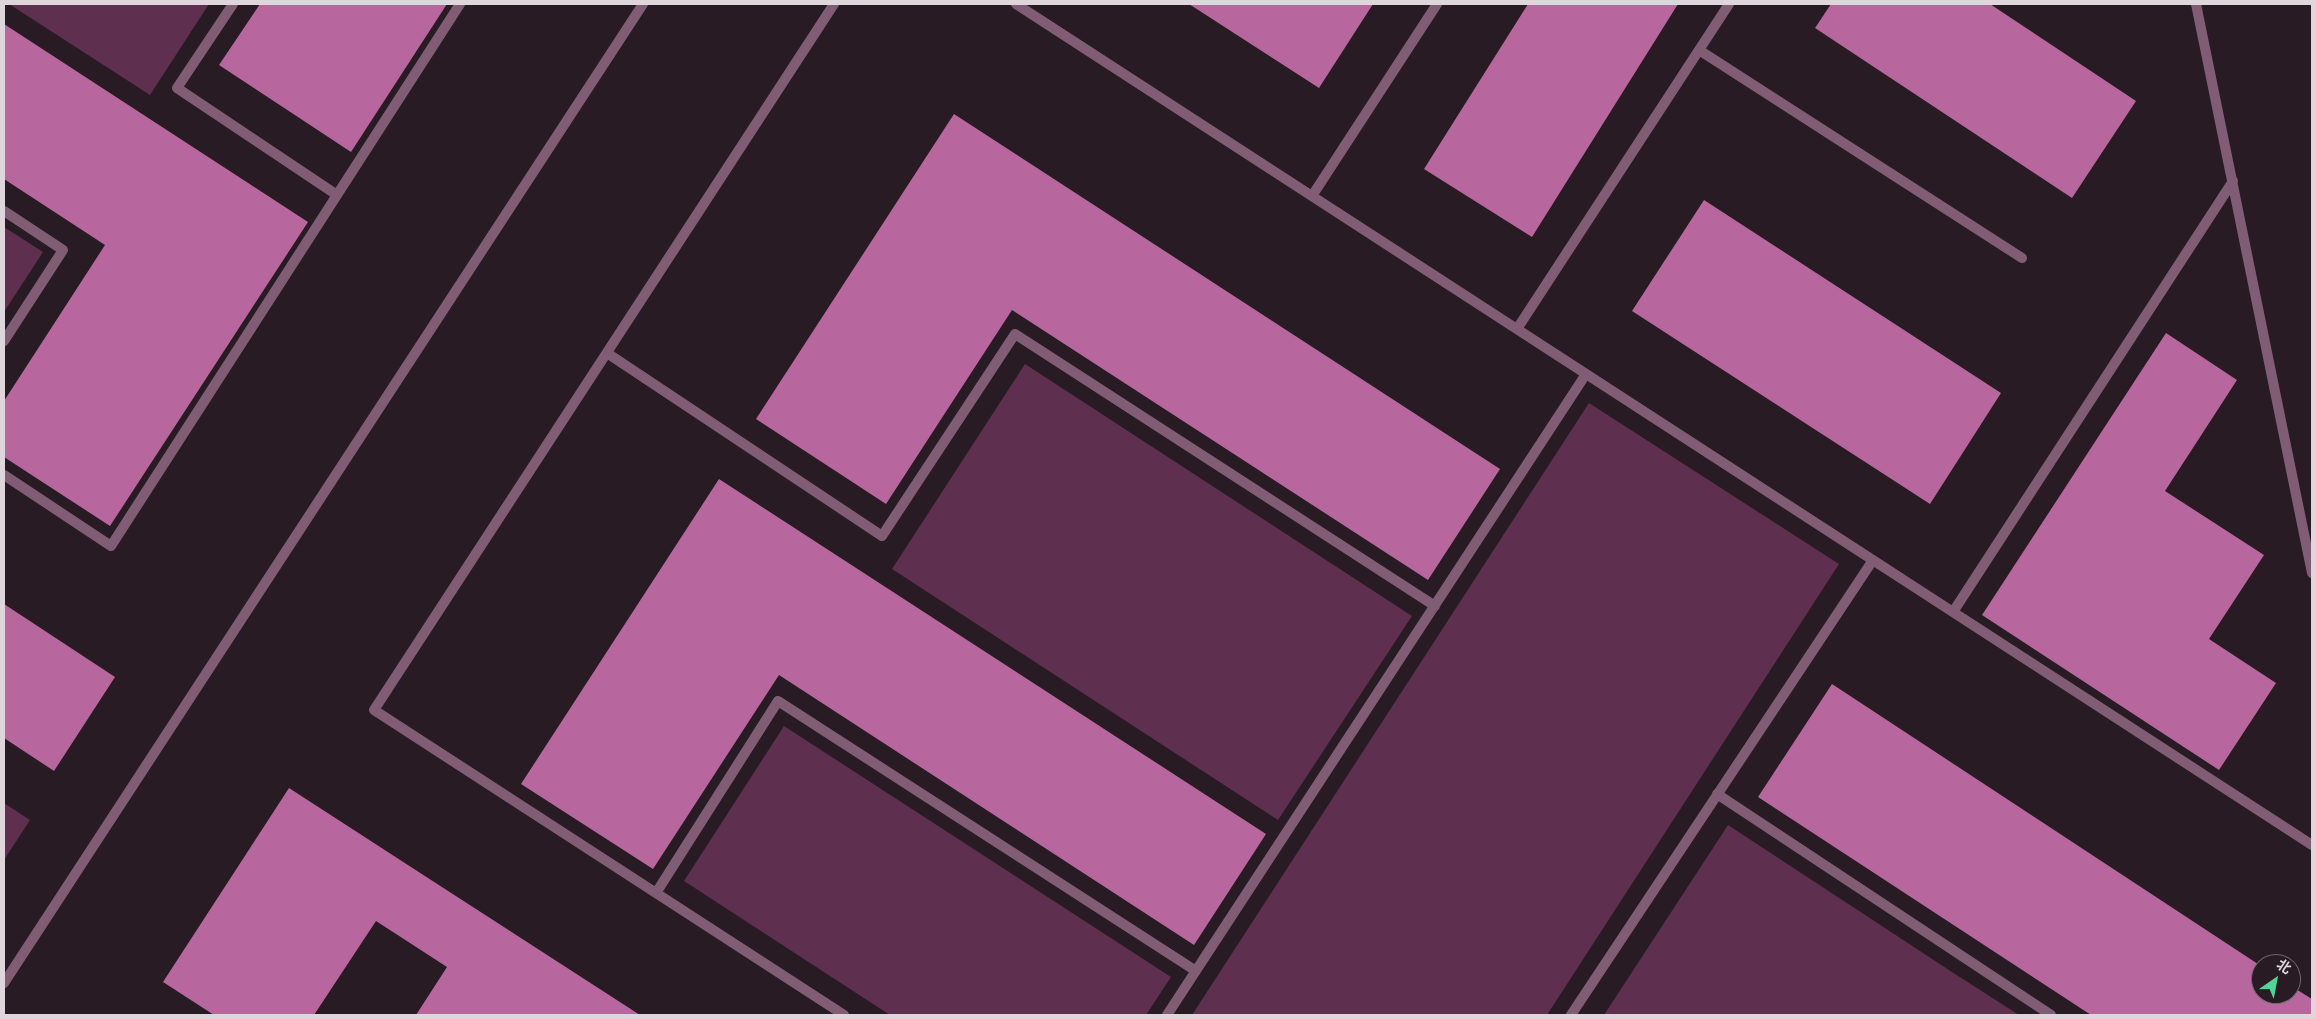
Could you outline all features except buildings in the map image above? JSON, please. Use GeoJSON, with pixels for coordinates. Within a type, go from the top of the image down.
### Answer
{"type":"FeatureCollection","features":[{"type":"Feature","properties":{"kind":"street"},"geometry":{"type":"LineString","coordinates":[[233,4],[177,88],[337,195]]}},
{"type":"Feature","properties":{"kind":"street"},"geometry":{"type":"LineString","coordinates":[[4,475],[111,546],[460,4]]}},
{"type":"Feature","properties":{"kind":"street"},"geometry":{"type":"LineString","coordinates":[[4,983],[643,4]]}},
{"type":"Feature","properties":{"kind":"street"},"geometry":{"type":"LineString","coordinates":[[834,4],[374,710],[844,1015]]}},
{"type":"Feature","properties":{"kind":"street"},"geometry":{"type":"LineString","coordinates":[[1016,4],[2312,845]]}},
{"type":"Feature","properties":{"kind":"street"},"geometry":{"type":"LineString","coordinates":[[1312,196],[1437,4]]}},
{"type":"Feature","properties":{"kind":"street"},"geometry":{"type":"LineString","coordinates":[[1517,329],[1729,4]]}},
{"type":"Feature","properties":{"kind":"street"},"geometry":{"type":"LineString","coordinates":[[2196,4],[2312,573]]}},
{"type":"Feature","properties":{"kind":"street"},"geometry":{"type":"LineString","coordinates":[[1699,50],[2022,258]]}},
{"type":"Feature","properties":{"kind":"street"},"geometry":{"type":"LineString","coordinates":[[1952,612],[2233,181]]}},
{"type":"Feature","properties":{"kind":"street"},"geometry":{"type":"LineString","coordinates":[[4,211],[62,250],[4,341]]}},
{"type":"Feature","properties":{"kind":"street"},"geometry":{"type":"LineString","coordinates":[[607,353],[882,536],[1015,334],[1435,606]]}},
{"type":"Feature","properties":{"kind":"street"},"geometry":{"type":"LineString","coordinates":[[1168,1015],[1586,374]]}},
{"type":"Feature","properties":{"kind":"street"},"geometry":{"type":"LineString","coordinates":[[1571,1015],[1873,560]]}},
{"type":"Feature","properties":{"kind":"street"},"geometry":{"type":"LineString","coordinates":[[656,893],[778,701],[1196,971]]}},
{"type":"Feature","properties":{"kind":"street"},"geometry":{"type":"LineString","coordinates":[[1717,794],[2051,1015]]}},
{"type":"Feature","properties":{"kind":"shaded area"},"geometry":{"type":"Polygon","coordinates":[[[9,4],[209,4],[150,95],[9,4]]]}},
{"type":"Feature","properties":{"kind":"shaded area"},"geometry":{"type":"Polygon","coordinates":[[[4,227],[43,252],[4,312],[4,227]]]}},
{"type":"Feature","properties":{"kind":"shaded area"},"geometry":{"type":"Polygon","coordinates":[[[1025,364],[1412,616],[1278,820],[892,569],[1025,364]]]}},
{"type":"Feature","properties":{"kind":"shaded area"},"geometry":{"type":"Polygon","coordinates":[[[1589,403],[1839,564],[1547,1015],[1192,1015],[1589,403]]]}},
{"type":"Feature","properties":{"kind":"shaded area"},"geometry":{"type":"Polygon","coordinates":[[[784,726],[1171,977],[1146,1015],[890,1015],[684,881],[784,726]]]}},
{"type":"Feature","properties":{"kind":"shaded area"},"geometry":{"type":"Polygon","coordinates":[[[4,803],[30,820],[4,860],[4,803]]]}},
{"type":"Feature","properties":{"kind":"shaded area"},"geometry":{"type":"Polygon","coordinates":[[[1728,825],[1952,972],[2019,1015],[1604,1015],[1728,825]]]}}]}
